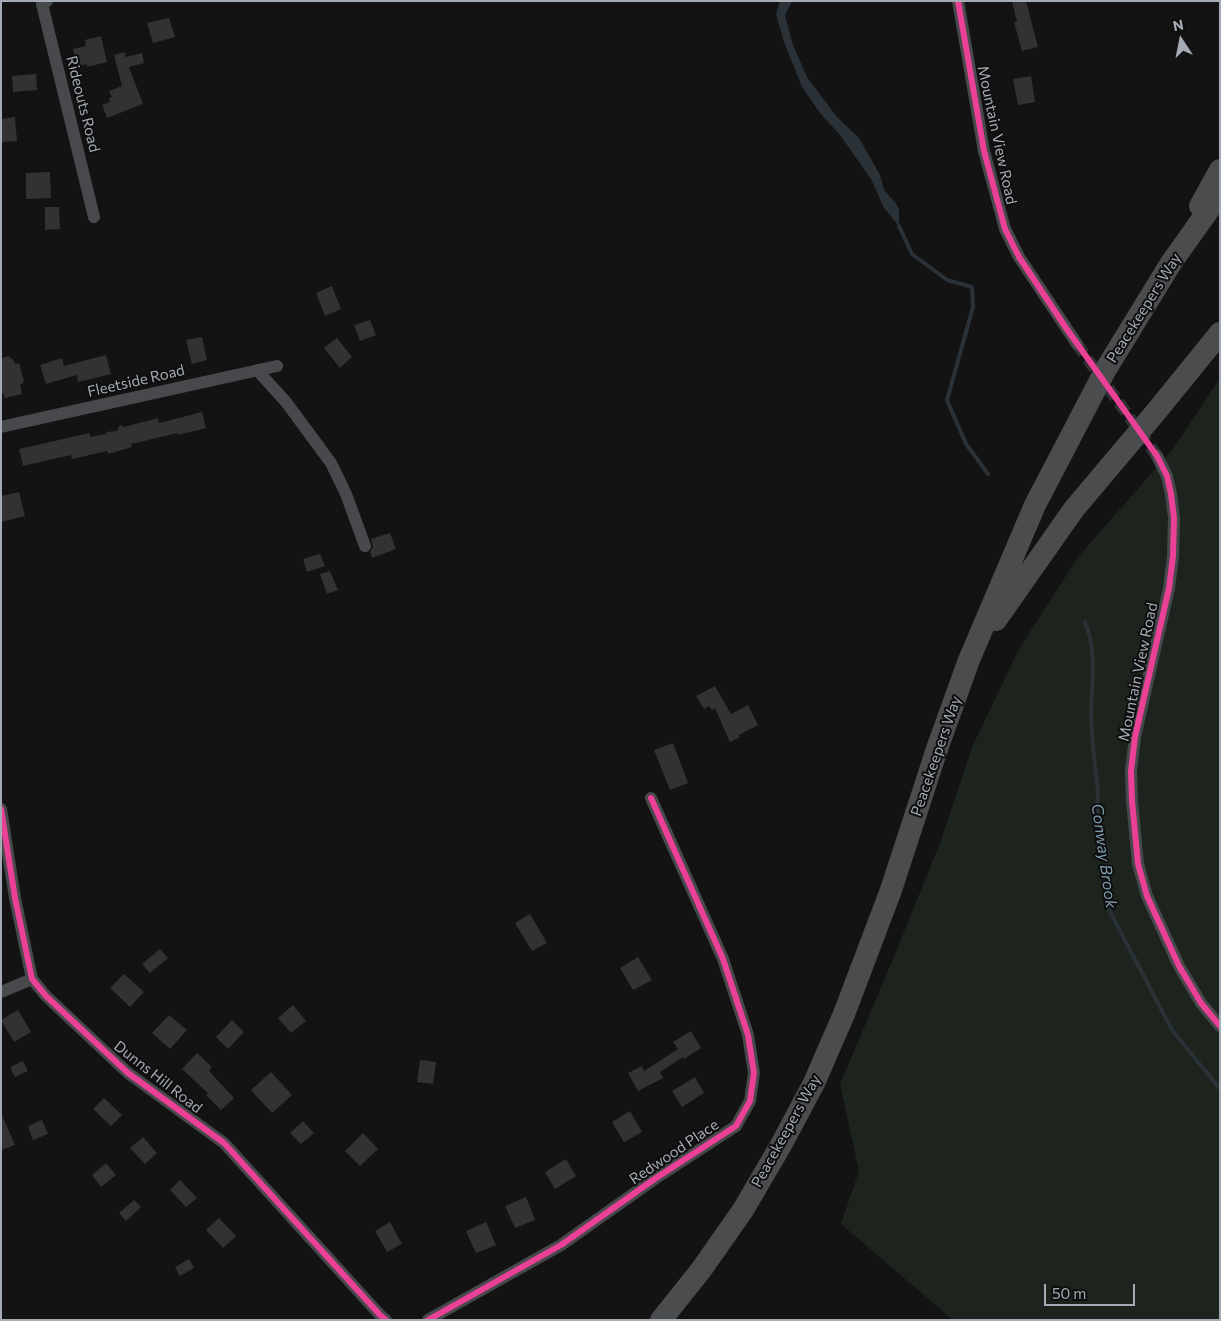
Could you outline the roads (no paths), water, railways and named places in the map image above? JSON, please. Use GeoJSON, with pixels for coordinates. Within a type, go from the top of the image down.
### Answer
{"type":"FeatureCollection","features":[{"type":"Feature","properties":{"kind":"highway"},"geometry":{"type":"LineString","coordinates":[[1171,263],[1212,181],[1220,170]]}},
{"type":"Feature","properties":{"kind":"highway","name":"Peacekeepers Way"},"geometry":{"type":"LineString","coordinates":[[661,1320],[701,1270],[743,1210],[814,1083],[844,1014],[891,890],[938,746],[969,660],[1035,505],[1106,369],[1171,263],[1220,194]]}},
{"type":"Feature","properties":{"kind":"highway"},"geometry":{"type":"LineString","coordinates":[[969,660],[1074,509],[1220,333]]}},
{"type":"Feature","properties":{"kind":"street","name":"Rideouts Road"},"geometry":{"type":"LineString","coordinates":[[48,1],[42,4],[94,217]]}},
{"type":"Feature","properties":{"kind":"street","name":"Mountain View Road"},"geometry":{"type":"LineString","coordinates":[[958,1],[984,151],[1005,229],[1020,257],[1077,344]]}},
{"type":"Feature","properties":{"kind":"street","name":"Fleetside Road"},"geometry":{"type":"LineString","coordinates":[[1,427],[277,366]]}},
{"type":"Feature","properties":{"kind":"street"},"geometry":{"type":"LineString","coordinates":[[257,370],[286,402],[331,463],[346,494],[364,546]]}},
{"type":"Feature","properties":{"kind":"street","name":"Mountain View Road"},"geometry":{"type":"LineString","coordinates":[[1157,456],[1167,476],[1172,494],[1174,518],[1173,556],[1169,588],[1135,737],[1131,771],[1138,864],[1155,914],[1179,966],[1201,1003],[1220,1026]]}},
{"type":"Feature","properties":{"kind":"street","name":"Redwood Place"},"geometry":{"type":"LineString","coordinates":[[428,1320],[561,1245],[656,1178],[736,1126],[750,1101],[754,1073],[748,1035],[726,968],[651,798]]}},
{"type":"Feature","properties":{"kind":"street","name":"Dunns Hill Road"},"geometry":{"type":"LineString","coordinates":[[1,809],[15,898],[32,979],[46,996],[128,1073],[224,1142],[386,1320]]}},
{"type":"Feature","properties":{"kind":"street"},"geometry":{"type":"LineString","coordinates":[[1,992],[32,979]]}},
{"type":"Feature","properties":{"kind":"waterway","name":"Conway Brook"},"geometry":{"type":"LineString","coordinates":[[899,226],[912,254],[947,280],[972,287],[973,307],[947,400],[966,444],[988,474]]}},
{"type":"Feature","properties":{"kind":"waterway","name":"Conway Brook"},"geometry":{"type":"LineString","coordinates":[[1085,622],[1093,657],[1091,726],[1098,792],[1097,811],[1108,858],[1106,893],[1108,908],[1172,1030],[1220,1089]]}},
{"type":"Feature","properties":{"kind":"tunnel"},"geometry":{"type":"LineString","coordinates":[[1077,344],[1157,456]]}}]}
